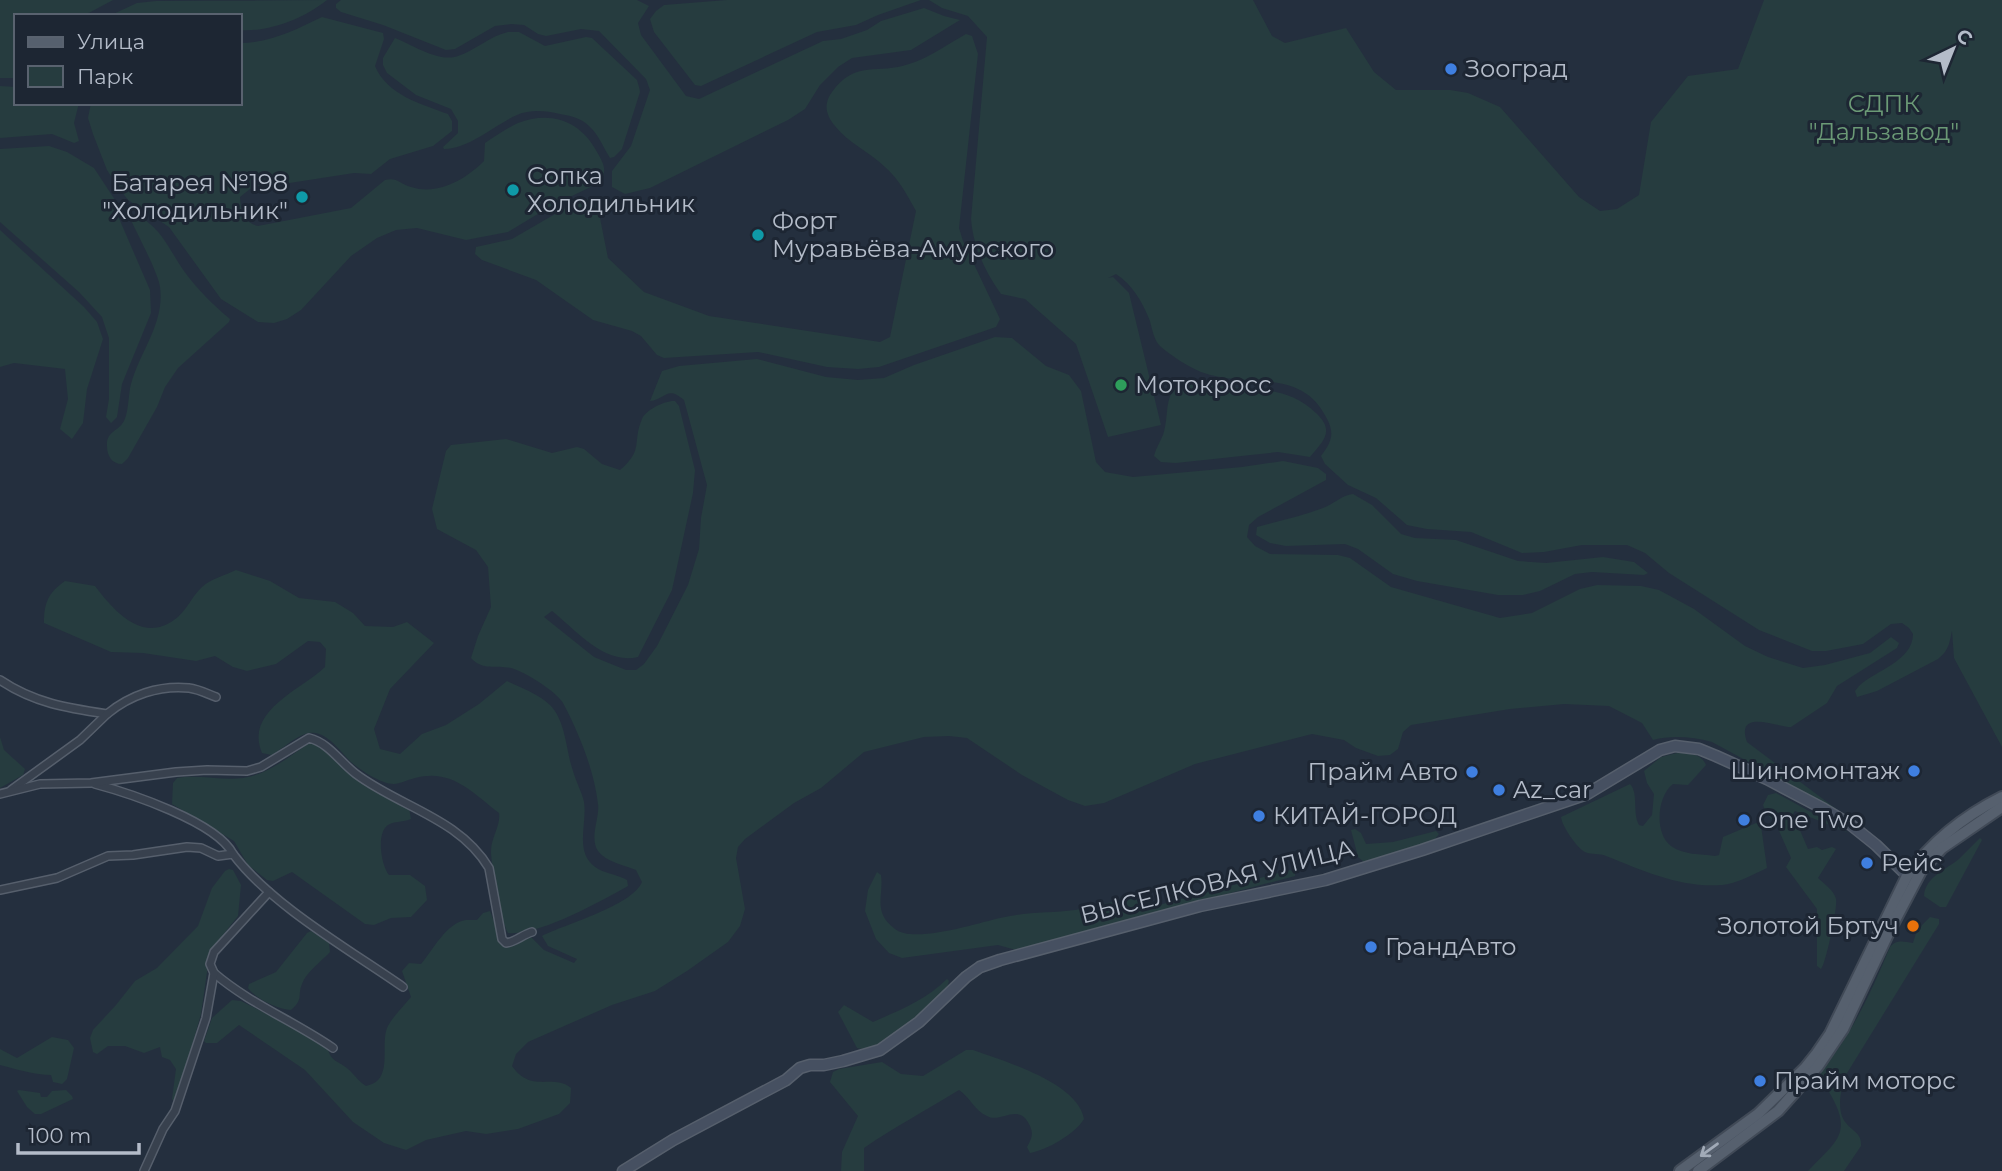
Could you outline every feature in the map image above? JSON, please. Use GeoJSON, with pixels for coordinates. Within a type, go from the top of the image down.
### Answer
{"type":"FeatureCollection","features":[{"type":"Feature","properties":{"kind":"main road"},"geometry":{"type":"LineString","coordinates":[[1680,1171],[1758,1114],[1805,1068],[1830,1034],[1931,845],[2002,797]]}},
{"type":"Feature","properties":{"kind":"main road"},"geometry":{"type":"LineString","coordinates":[[1698,1171],[1778,1111],[1832,1049],[1911,879],[1942,848],[2002,807]]}},
{"type":"Feature","properties":{"kind":"street"},"geometry":{"type":"LineString","coordinates":[[0,680],[25,696],[48,704],[107,714]]}},
{"type":"Feature","properties":{"kind":"street"},"geometry":{"type":"LineString","coordinates":[[10,791],[80,740],[122,702],[137,694],[190,688],[216,696]]}},
{"type":"Feature","properties":{"kind":"street"},"geometry":{"type":"LineString","coordinates":[[0,794],[40,785],[91,783],[176,772],[247,771],[261,767],[309,738],[319,740],[354,773],[389,795],[430,814],[459,835],[483,858],[489,868],[502,939],[506,943],[512,943],[520,936],[533,932]]}},
{"type":"Feature","properties":{"kind":"street","name":"ВЫСЕЛКОВАЯ УЛИЦА"},"geometry":{"type":"LineString","coordinates":[[623,1171],[673,1140],[786,1080],[800,1068],[866,1056],[887,1046],[919,1022],[980,967],[1200,906],[1325,880],[1422,850],[1587,794],[1660,751],[1675,746],[1699,749],[1716,756],[1768,779],[1824,809],[1851,825],[1911,879]]}},
{"type":"Feature","properties":{"kind":"street"},"geometry":{"type":"LineString","coordinates":[[91,783],[168,808],[220,839],[245,870],[269,892],[403,987]]}},
{"type":"Feature","properties":{"kind":"street"},"geometry":{"type":"LineString","coordinates":[[0,890],[57,878],[108,856],[187,847],[201,848],[218,856],[233,854]]}},
{"type":"Feature","properties":{"kind":"street"},"geometry":{"type":"LineString","coordinates":[[269,892],[214,952],[210,964],[214,973],[236,991],[310,1032],[332,1048]]}},
{"type":"Feature","properties":{"kind":"street"},"geometry":{"type":"LineString","coordinates":[[144,1171],[163,1129],[175,1111],[206,1018],[214,973]]}},
{"type":"Feature","properties":{"kind":"green space"},"geometry":{"type":"Polygon","coordinates":[[[0,0],[113,0],[87,14],[14,14],[14,78],[0,78],[0,0]]]}},
{"type":"Feature","properties":{"kind":"green space"},"geometry":{"type":"Polygon","coordinates":[[[327,0],[286,23],[251,30],[242,30],[242,14],[113,14],[137,3],[327,0]]]}},
{"type":"Feature","properties":{"kind":"green space"},"geometry":{"type":"Polygon","coordinates":[[[341,0],[637,0],[649,6],[638,23],[641,35],[686,96],[699,99],[823,41],[841,39],[867,30],[881,21],[924,8],[960,20],[911,50],[852,58],[838,67],[820,85],[805,109],[788,120],[650,188],[625,194],[612,187],[612,171],[631,146],[650,90],[646,79],[599,31],[581,29],[546,36],[524,25],[511,24],[495,26],[455,49],[446,50],[341,12],[336,8],[336,4],[341,0]]]}},
{"type":"Feature","properties":{"kind":"green space"},"geometry":{"type":"Polygon","coordinates":[[[727,0],[921,0],[856,25],[817,32],[701,86],[695,85],[654,32],[650,19],[664,5],[727,0]]]}},
{"type":"Feature","properties":{"kind":"green space","name":"СДПК \"Дальзавод\""},"geometry":{"type":"Polygon","coordinates":[[[929,0],[1253,0],[1272,36],[1285,43],[1346,28],[1374,72],[1396,90],[1450,90],[1468,93],[1500,107],[1579,197],[1600,211],[1617,209],[1639,195],[1651,122],[1688,76],[1738,69],[1764,0],[2002,0],[2002,747],[1954,658],[1952,631],[1946,650],[1938,659],[1877,691],[1857,697],[1855,691],[1859,686],[1907,651],[1913,634],[1902,623],[1891,624],[1863,644],[1812,651],[1759,630],[1669,573],[1645,553],[1627,545],[1582,545],[1522,553],[1471,532],[1407,525],[1376,498],[1348,485],[1325,464],[1321,456],[1330,441],[1331,428],[1315,401],[1302,391],[1287,385],[1218,377],[1201,372],[1179,360],[1158,344],[1140,301],[1127,283],[1116,274],[1108,278],[1113,277],[1129,293],[1161,425],[1108,437],[1076,344],[1025,299],[1001,294],[981,258],[971,219],[987,37],[968,16],[942,8],[929,0]]]}},
{"type":"Feature","properties":{"kind":"green space"},"geometry":{"type":"Polygon","coordinates":[[[322,17],[383,33],[384,39],[375,66],[380,76],[406,97],[448,114],[452,121],[452,131],[433,146],[390,159],[371,174],[354,173],[250,189],[240,197],[244,215],[253,224],[258,226],[351,208],[389,179],[421,189],[451,184],[484,161],[485,143],[518,123],[530,119],[553,118],[574,126],[583,133],[603,164],[601,182],[551,206],[508,232],[466,240],[417,228],[396,230],[377,238],[351,256],[301,310],[274,323],[258,322],[221,299],[169,227],[128,200],[107,170],[88,118],[91,105],[242,105],[242,43],[272,38],[322,17]]]}},
{"type":"Feature","properties":{"kind":"green space"},"geometry":{"type":"Polygon","coordinates":[[[508,32],[519,32],[545,46],[592,38],[637,80],[640,92],[622,149],[614,157],[610,158],[596,133],[583,121],[538,111],[517,115],[464,145],[444,149],[458,133],[458,121],[451,109],[416,95],[387,73],[383,65],[383,58],[395,38],[434,55],[451,58],[508,32]]]}},
{"type":"Feature","properties":{"kind":"green space"},"geometry":{"type":"Polygon","coordinates":[[[966,34],[972,36],[978,54],[959,228],[1000,319],[996,327],[879,367],[858,369],[827,367],[758,352],[664,358],[657,355],[641,336],[632,331],[593,320],[536,280],[482,260],[475,254],[476,247],[512,239],[581,199],[590,199],[597,203],[608,258],[644,292],[709,316],[880,342],[890,337],[916,211],[890,172],[835,126],[829,118],[827,101],[832,92],[850,75],[898,67],[916,61],[966,34]]]}},
{"type":"Feature","properties":{"kind":"green space"},"geometry":{"type":"Polygon","coordinates":[[[0,86],[14,87],[14,105],[78,105],[74,123],[79,141],[74,143],[52,134],[0,138],[0,86]]]}},
{"type":"Feature","properties":{"kind":"green space"},"geometry":{"type":"Polygon","coordinates":[[[49,146],[67,152],[94,168],[117,203],[118,216],[150,290],[151,313],[122,384],[117,417],[111,423],[106,417],[109,399],[109,338],[102,317],[79,292],[0,222],[0,149],[49,146]]]}},
{"type":"Feature","properties":{"kind":"green space"},"geometry":{"type":"Polygon","coordinates":[[[134,214],[157,231],[184,271],[230,319],[178,368],[165,387],[157,407],[128,458],[122,464],[115,463],[109,456],[107,441],[126,417],[131,384],[155,325],[161,300],[155,272],[130,218],[134,214]]]}},
{"type":"Feature","properties":{"kind":"green space"},"geometry":{"type":"Polygon","coordinates":[[[0,230],[84,307],[97,322],[103,339],[87,389],[83,423],[72,439],[60,429],[68,399],[65,369],[14,363],[0,367],[0,230]]]}},
{"type":"Feature","properties":{"kind":"green space"},"geometry":{"type":"Polygon","coordinates":[[[995,337],[1012,338],[1046,366],[1069,375],[1081,391],[1096,462],[1105,472],[1133,477],[1283,461],[1318,468],[1326,474],[1326,480],[1258,517],[1249,525],[1247,537],[1255,546],[1270,554],[1338,555],[1350,558],[1391,587],[1500,618],[1532,613],[1580,589],[1597,585],[1641,586],[1659,590],[1694,609],[1745,646],[1768,657],[1803,668],[1870,653],[1891,637],[1899,643],[1897,648],[1837,686],[1827,703],[1791,727],[1759,722],[1747,725],[1747,742],[1839,811],[1712,742],[1682,737],[1653,740],[1642,723],[1609,706],[1564,704],[1510,709],[1411,725],[1403,732],[1398,749],[1390,755],[1378,756],[1356,748],[1344,740],[1312,734],[1195,764],[1104,803],[1085,806],[1068,800],[1022,775],[967,738],[924,737],[864,752],[821,788],[794,803],[745,839],[738,847],[736,858],[745,909],[740,926],[728,942],[655,991],[612,1005],[528,1042],[516,1054],[512,1066],[527,1079],[557,1082],[571,1088],[570,1103],[559,1114],[518,1129],[486,1134],[466,1131],[426,1140],[406,1150],[384,1143],[353,1122],[305,1070],[239,1025],[217,1043],[204,1041],[212,1018],[232,1000],[241,1001],[307,1034],[328,1049],[333,1059],[348,1069],[361,1083],[366,1086],[375,1083],[383,1070],[387,1028],[411,997],[402,971],[409,963],[421,964],[452,926],[466,920],[477,920],[483,913],[490,911],[503,945],[530,936],[544,950],[574,963],[577,959],[548,946],[542,936],[597,914],[625,899],[636,891],[642,882],[636,870],[606,858],[595,846],[598,809],[593,778],[580,739],[560,698],[540,682],[517,670],[480,665],[471,658],[491,607],[488,567],[476,550],[437,529],[432,509],[446,451],[451,445],[506,439],[552,453],[577,447],[584,449],[602,464],[620,470],[635,451],[639,427],[647,412],[666,402],[675,401],[679,406],[695,470],[693,493],[672,590],[638,657],[614,656],[602,651],[552,611],[544,617],[594,657],[626,670],[636,670],[657,646],[688,585],[699,549],[707,485],[684,400],[670,393],[650,401],[662,371],[679,366],[757,359],[826,377],[858,380],[884,378],[995,337]]]}},
{"type":"Feature","properties":{"kind":"green space"},"geometry":{"type":"Polygon","coordinates":[[[1193,381],[1288,395],[1302,402],[1322,419],[1325,435],[1310,457],[1278,452],[1176,463],[1161,462],[1154,456],[1163,435],[1171,394],[1176,388],[1193,381]]]}},
{"type":"Feature","properties":{"kind":"green space"},"geometry":{"type":"Polygon","coordinates":[[[1353,494],[1372,505],[1401,534],[1415,538],[1456,540],[1518,561],[1546,563],[1603,557],[1634,562],[1648,573],[1575,574],[1540,591],[1523,595],[1498,595],[1417,581],[1393,574],[1358,549],[1345,544],[1286,546],[1270,543],[1256,535],[1257,527],[1315,511],[1353,494]]]}},
{"type":"Feature","properties":{"kind":"green space"},"geometry":{"type":"Polygon","coordinates":[[[236,570],[270,581],[299,598],[335,602],[353,613],[365,626],[393,627],[407,622],[434,643],[390,689],[374,729],[380,749],[400,754],[422,734],[446,725],[479,704],[507,681],[546,701],[559,719],[583,798],[585,855],[597,868],[627,880],[628,886],[552,923],[536,929],[508,933],[491,858],[491,846],[499,822],[499,813],[470,790],[440,776],[415,778],[396,784],[384,782],[359,768],[329,739],[316,733],[300,736],[272,755],[262,753],[259,738],[261,725],[268,713],[325,667],[326,649],[320,642],[308,641],[276,664],[247,671],[233,667],[215,656],[196,661],[143,653],[111,652],[44,623],[48,599],[65,581],[95,586],[120,614],[140,626],[151,628],[174,620],[205,584],[236,570]]]}},
{"type":"Feature","properties":{"kind":"green space"},"geometry":{"type":"Polygon","coordinates":[[[0,737],[4,750],[25,769],[23,775],[0,788],[0,737]]]}},
{"type":"Feature","properties":{"kind":"green space"},"geometry":{"type":"Polygon","coordinates":[[[311,742],[327,749],[352,775],[409,808],[411,819],[390,824],[384,829],[381,849],[389,875],[410,875],[425,886],[427,900],[411,917],[391,918],[374,925],[365,924],[292,872],[273,881],[267,880],[248,865],[234,841],[172,804],[173,783],[177,778],[235,779],[252,776],[279,764],[311,742]]]}},
{"type":"Feature","properties":{"kind":"green space"},"geometry":{"type":"Polygon","coordinates":[[[1677,753],[1698,756],[1706,765],[1688,785],[1673,784],[1664,797],[1660,824],[1666,840],[1681,851],[1715,856],[1719,855],[1723,837],[1756,823],[1761,826],[1767,868],[1727,884],[1692,884],[1648,873],[1603,855],[1585,852],[1574,841],[1561,817],[1630,784],[1634,793],[1637,820],[1639,825],[1643,826],[1652,815],[1654,794],[1644,771],[1661,757],[1677,753]]]}},
{"type":"Feature","properties":{"kind":"green space"},"geometry":{"type":"Polygon","coordinates":[[[1776,793],[1849,833],[1795,811],[1793,814],[1808,849],[1836,849],[1818,878],[1836,899],[1831,934],[1821,969],[1817,966],[1817,909],[1786,867],[1791,858],[1776,824],[1763,805],[1768,795],[1776,793]]]}},
{"type":"Feature","properties":{"kind":"green space"},"geometry":{"type":"Polygon","coordinates":[[[1355,829],[1361,833],[1366,844],[1393,842],[1436,831],[1439,834],[1435,839],[1364,862],[1358,857],[1351,830],[1355,829]]]}},
{"type":"Feature","properties":{"kind":"green space"},"geometry":{"type":"Polygon","coordinates":[[[1980,838],[1982,840],[1946,907],[1940,907],[1924,896],[1932,879],[1959,859],[1980,838]]]}},
{"type":"Feature","properties":{"kind":"green space"},"geometry":{"type":"Polygon","coordinates":[[[229,869],[233,870],[241,885],[238,916],[210,951],[201,1014],[174,1101],[172,1099],[176,1069],[170,1060],[162,1057],[160,1047],[144,1053],[125,1046],[108,1046],[97,1054],[93,1052],[90,1038],[93,1030],[135,981],[157,968],[198,926],[212,888],[229,869]]]}},
{"type":"Feature","properties":{"kind":"green space"},"geometry":{"type":"Polygon","coordinates":[[[1290,870],[1295,876],[1016,950],[998,945],[902,958],[889,953],[876,939],[865,911],[868,890],[877,872],[881,875],[882,883],[881,910],[888,923],[904,933],[916,934],[946,931],[1009,916],[1075,910],[1128,899],[1144,898],[1159,905],[1290,870]]]}},
{"type":"Feature","properties":{"kind":"green space"},"geometry":{"type":"Polygon","coordinates":[[[1930,917],[1939,919],[1939,924],[1844,1078],[1841,1113],[1846,1123],[1859,1135],[1861,1146],[1844,1171],[1808,1171],[1834,1144],[1841,1128],[1836,1106],[1829,1092],[1810,1088],[1810,1083],[1846,1036],[1890,947],[1898,942],[1913,943],[1917,930],[1930,917]]]}},
{"type":"Feature","properties":{"kind":"green space"},"geometry":{"type":"Polygon","coordinates":[[[311,931],[329,943],[330,952],[304,980],[299,1000],[291,1010],[262,1000],[248,988],[249,984],[276,972],[311,931]]]}},
{"type":"Feature","properties":{"kind":"green space"},"geometry":{"type":"Polygon","coordinates":[[[947,979],[947,987],[919,1017],[881,1045],[857,1048],[838,1012],[844,1005],[873,1022],[921,999],[947,979]]]}},
{"type":"Feature","properties":{"kind":"green space"},"geometry":{"type":"Polygon","coordinates":[[[52,1037],[68,1040],[74,1048],[67,1079],[62,1084],[53,1082],[51,1075],[0,1065],[0,1049],[17,1058],[52,1037]]]}},
{"type":"Feature","properties":{"kind":"green space"},"geometry":{"type":"Polygon","coordinates":[[[966,1050],[973,1050],[1020,1067],[1054,1084],[1079,1106],[1084,1119],[1060,1140],[1030,1153],[1027,1147],[1032,1132],[1026,1119],[1015,1114],[992,1118],[987,1116],[959,1090],[864,1148],[864,1171],[841,1171],[842,1152],[858,1116],[830,1082],[833,1072],[882,1062],[901,1074],[923,1076],[966,1050]]]}},
{"type":"Feature","properties":{"kind":"green space"},"geometry":{"type":"Polygon","coordinates":[[[66,1090],[73,1099],[41,1114],[35,1114],[27,1107],[17,1091],[40,1093],[41,1097],[47,1097],[52,1091],[66,1090]]]}},
{"type":"Feature","properties":{"kind":"place","name":"Зооград"},"geometry":{"type":"Point","coordinates":[1451,69]}},
{"type":"Feature","properties":{"kind":"place","name":"Сопка Холодильник"},"geometry":{"type":"Point","coordinates":[513,190]}},
{"type":"Feature","properties":{"kind":"place","name":"Батарея №198 \"Холодильник\""},"geometry":{"type":"Point","coordinates":[302,197]}},
{"type":"Feature","properties":{"kind":"place","name":"Форт Муравьёва-Амурского"},"geometry":{"type":"Point","coordinates":[758,235]}},
{"type":"Feature","properties":{"kind":"place","name":"Мотокросс"},"geometry":{"type":"Point","coordinates":[1121,385]}},
{"type":"Feature","properties":{"kind":"place","name":"Шиномонтаж"},"geometry":{"type":"Point","coordinates":[1914,771]}},
{"type":"Feature","properties":{"kind":"place","name":"Прайм Авто"},"geometry":{"type":"Point","coordinates":[1472,772]}},
{"type":"Feature","properties":{"kind":"place","name":"Az_car"},"geometry":{"type":"Point","coordinates":[1499,790]}},
{"type":"Feature","properties":{"kind":"place","name":"КИТАЙ-ГОРОД"},"geometry":{"type":"Point","coordinates":[1259,816]}},
{"type":"Feature","properties":{"kind":"place","name":"One Two"},"geometry":{"type":"Point","coordinates":[1744,820]}},
{"type":"Feature","properties":{"kind":"place","name":"Рейс"},"geometry":{"type":"Point","coordinates":[1867,863]}},
{"type":"Feature","properties":{"kind":"place","name":"Золотой Бртуч"},"geometry":{"type":"Point","coordinates":[1913,926]}},
{"type":"Feature","properties":{"kind":"place","name":"ГрандАвто"},"geometry":{"type":"Point","coordinates":[1371,947]}},
{"type":"Feature","properties":{"kind":"place","name":"Прайм моторс"},"geometry":{"type":"Point","coordinates":[1760,1081]}}]}
